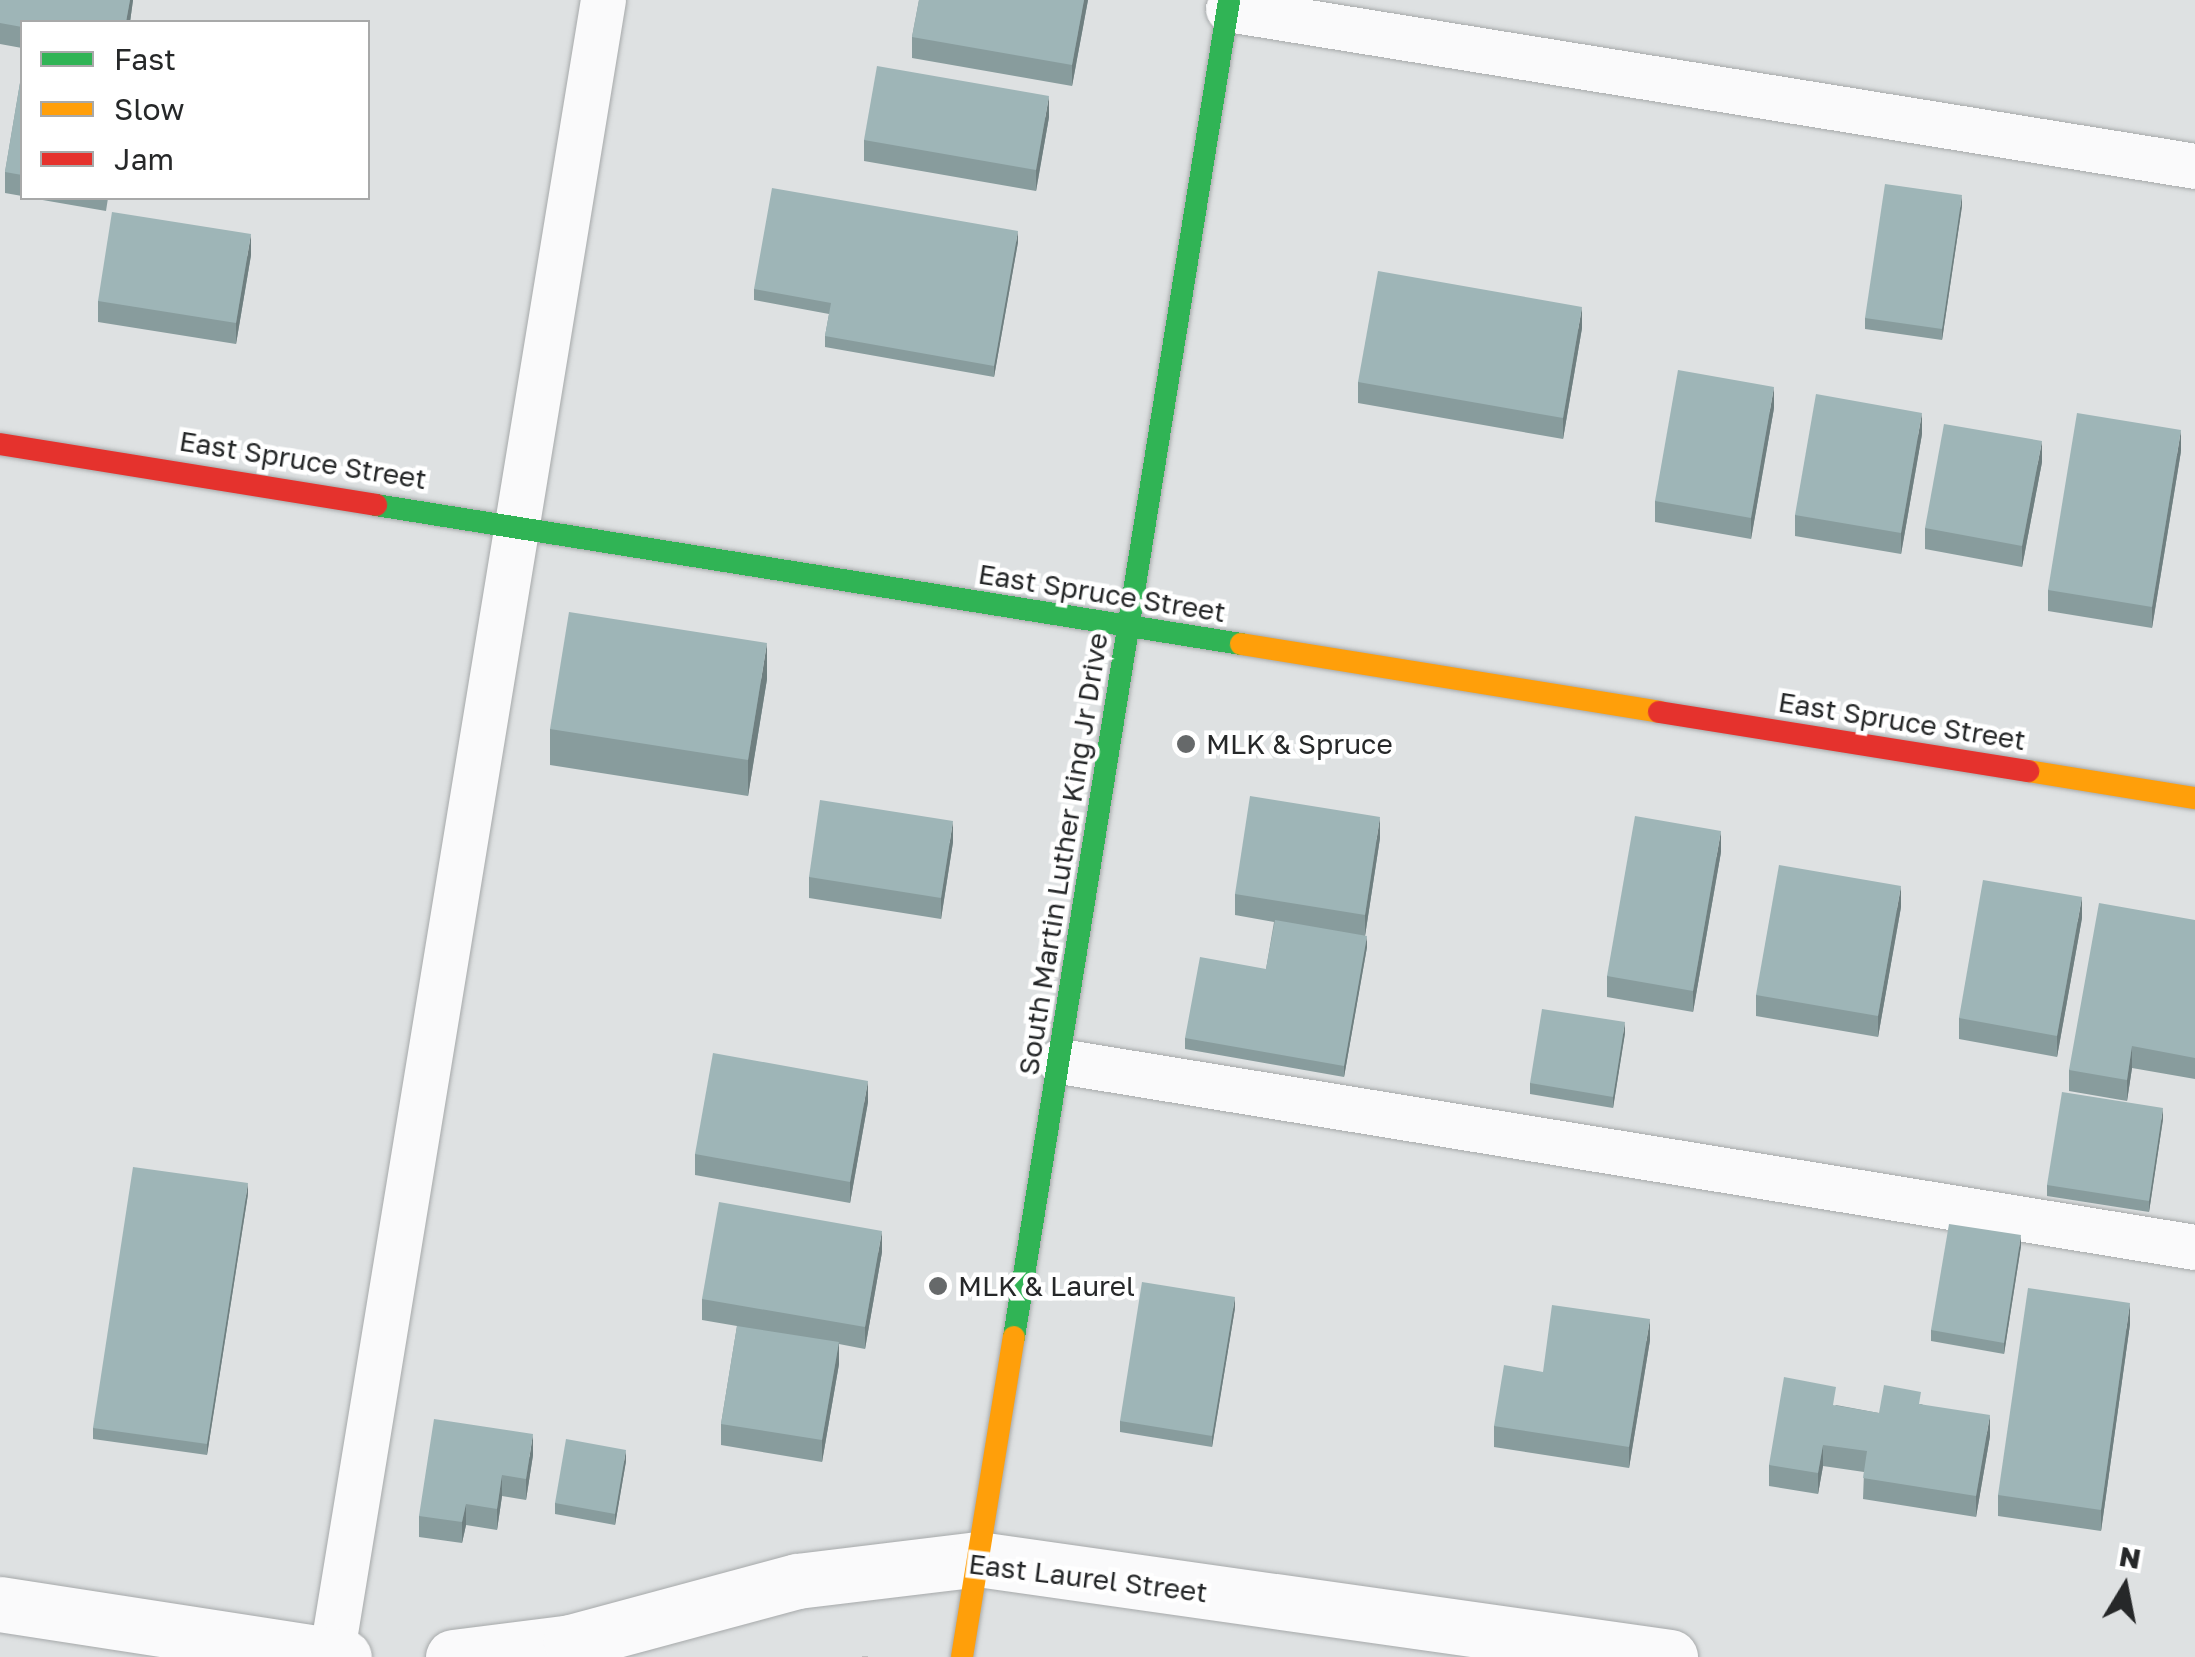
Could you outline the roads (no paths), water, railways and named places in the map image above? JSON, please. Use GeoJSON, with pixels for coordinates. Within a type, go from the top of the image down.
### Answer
{"type":"FeatureCollection","features":[{"type":"Feature","properties":{"kind":"street","name":"South Martin Luther King Jr Drive"},"geometry":{"type":"LineString","coordinates":[[962,1657],[1228,4]]}},
{"type":"Feature","properties":{"kind":"street","name":"East Spruce Street"},"geometry":{"type":"LineString","coordinates":[[0,444],[520,524],[1130,629],[2195,798]]}},
{"type":"Feature","properties":{"kind":"street","name":"East Laurel Street"},"geometry":{"type":"LineString","coordinates":[[453,1657],[580,1650],[797,1582],[978,1559],[1598,1652],[1670,1657]]}},
{"type":"Feature","properties":{"kind":"street"},"geometry":{"type":"LineString","coordinates":[[0,1604],[344,1657]]}},
{"type":"Feature","properties":{"kind":"lane"},"geometry":{"type":"LineString","coordinates":[[331,1657],[603,0]]}},
{"type":"Feature","properties":{"kind":"lane"},"geometry":{"type":"LineString","coordinates":[[1228,4],[2195,166]]}},
{"type":"Feature","properties":{"kind":"lane"},"geometry":{"type":"LineString","coordinates":[[1060,1060],[2195,1248]]}},
{"type":"Feature","properties":{"kind":"place","name":"MLK & Spruce"},"geometry":{"type":"Point","coordinates":[1186,744]}},
{"type":"Feature","properties":{"kind":"place","name":"MLK & Laurel"},"geometry":{"type":"Point","coordinates":[938,1286]}}]}
